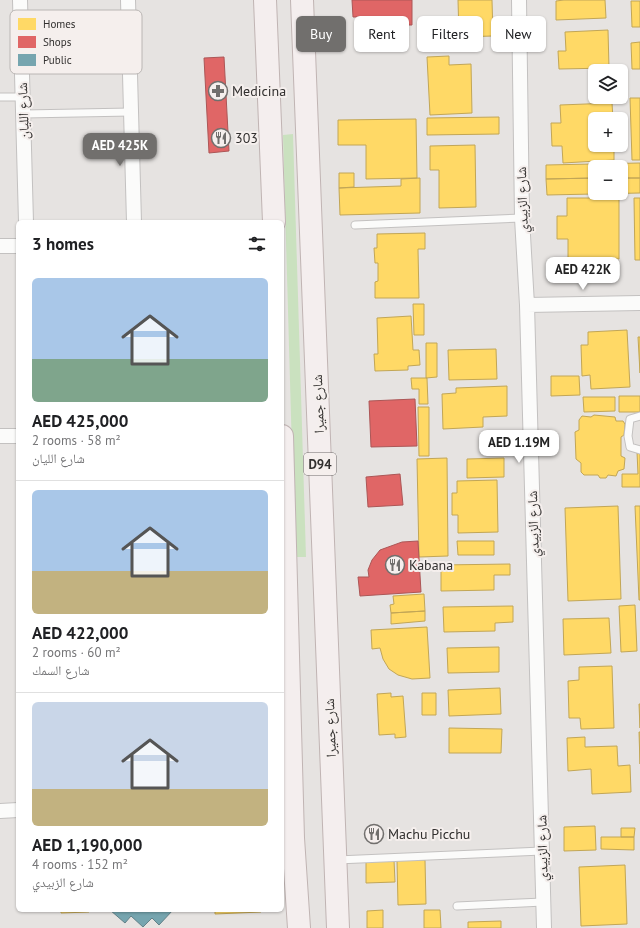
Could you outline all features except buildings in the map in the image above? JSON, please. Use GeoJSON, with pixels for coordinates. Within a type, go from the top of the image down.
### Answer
{"type":"FeatureCollection","features":[{"type":"Feature","properties":{"kind":"main road"},"geometry":{"type":"LineString","coordinates":[[265,0],[274,220]]}},
{"type":"Feature","properties":{"kind":"main road","name":"شارع جميرا"},"geometry":{"type":"LineString","coordinates":[[302,0],[338,928]]}},
{"type":"Feature","properties":{"kind":"main road","name":"D94"},"geometry":{"type":"LineString","coordinates":[[284,570],[288,832],[299,928]]}},
{"type":"Feature","properties":{"kind":"street","name":"شارع الليان"},"geometry":{"type":"LineString","coordinates":[[20,0],[20,10]]}},
{"type":"Feature","properties":{"kind":"street"},"geometry":{"type":"LineString","coordinates":[[128,0],[128,10]]}},
{"type":"Feature","properties":{"kind":"street","name":"شارع الزبيدي"},"geometry":{"type":"LineString","coordinates":[[519,0],[522,218],[527,305],[544,928]]}},
{"type":"Feature","properties":{"kind":"street","name":"شارع الليان"},"geometry":{"type":"LineString","coordinates":[[22,74],[24,114],[26,220]]}},
{"type":"Feature","properties":{"kind":"street"},"geometry":{"type":"LineString","coordinates":[[130,74],[134,220]]}},
{"type":"Feature","properties":{"kind":"street"},"geometry":{"type":"LineString","coordinates":[[0,246],[16,246]]}},
{"type":"Feature","properties":{"kind":"street"},"geometry":{"type":"LineString","coordinates":[[527,305],[640,302]]}},
{"type":"Feature","properties":{"kind":"street"},"geometry":{"type":"LineString","coordinates":[[0,436],[16,436]]}},
{"type":"Feature","properties":{"kind":"street"},"geometry":{"type":"LineString","coordinates":[[0,810],[16,810]]}},
{"type":"Feature","properties":{"kind":"lane"},"geometry":{"type":"LineString","coordinates":[[0,97],[22,97]]}},
{"type":"Feature","properties":{"kind":"lane"},"geometry":{"type":"LineString","coordinates":[[24,114],[131,112]]}},
{"type":"Feature","properties":{"kind":"lane"},"geometry":{"type":"LineString","coordinates":[[355,225],[522,218]]}},
{"type":"Feature","properties":{"kind":"lane"},"geometry":{"type":"LineString","coordinates":[[640,416],[630,419],[628,429],[630,446],[640,450]]}},
{"type":"Feature","properties":{"kind":"lane"},"geometry":{"type":"LineString","coordinates":[[335,860],[542,851]]}},
{"type":"Feature","properties":{"kind":"lane"},"geometry":{"type":"LineString","coordinates":[[457,906],[543,902]]}},
{"type":"Feature","properties":{"kind":"green space"},"geometry":{"type":"Polygon","coordinates":[[[293,134],[306,557],[295,557],[283,135],[293,134]]]}},
{"type":"Feature","properties":{"kind":"place","name":"Medicina"},"geometry":{"type":"Point","coordinates":[218,91]}},
{"type":"Feature","properties":{"kind":"place","name":"303"},"geometry":{"type":"Point","coordinates":[221,138]}},
{"type":"Feature","properties":{"kind":"place","name":"Kabana"},"geometry":{"type":"Point","coordinates":[395,565]}},
{"type":"Feature","properties":{"kind":"place","name":"Machu Picchu"},"geometry":{"type":"Point","coordinates":[374,834]}}]}
